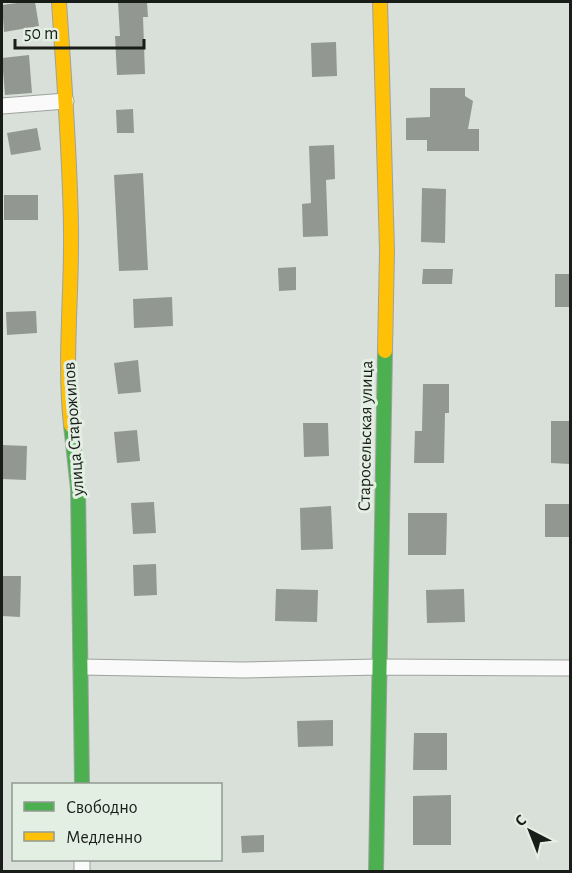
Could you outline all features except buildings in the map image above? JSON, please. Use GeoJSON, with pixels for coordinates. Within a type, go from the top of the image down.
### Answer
{"type":"FeatureCollection","features":[{"type":"Feature","properties":{"kind":"street","name":"улица Старожилов"},"geometry":{"type":"LineString","coordinates":[[59,2],[66,101],[71,231],[67,391],[78,489],[82,783]]}},
{"type":"Feature","properties":{"kind":"street","name":"Старосельская улица"},"geometry":{"type":"LineString","coordinates":[[376,872],[387,251],[380,2]]}},
{"type":"Feature","properties":{"kind":"street"},"geometry":{"type":"LineString","coordinates":[[2,106],[66,101]]}},
{"type":"Feature","properties":{"kind":"street"},"geometry":{"type":"LineString","coordinates":[[81,667],[243,670],[378,667],[570,668]]}},
{"type":"Feature","properties":{"kind":"traffic: fast"},"geometry":{"type":"LineString","coordinates":[[376,872],[385,351]]}},
{"type":"Feature","properties":{"kind":"traffic: fast"},"geometry":{"type":"LineString","coordinates":[[71,425],[78,489],[82,783]]}},
{"type":"Feature","properties":{"kind":"traffic: slow"},"geometry":{"type":"LineString","coordinates":[[59,2],[70,201],[68,376],[71,425]]}},
{"type":"Feature","properties":{"kind":"traffic: slow"},"geometry":{"type":"LineString","coordinates":[[380,2],[387,251],[385,351]]}}]}
